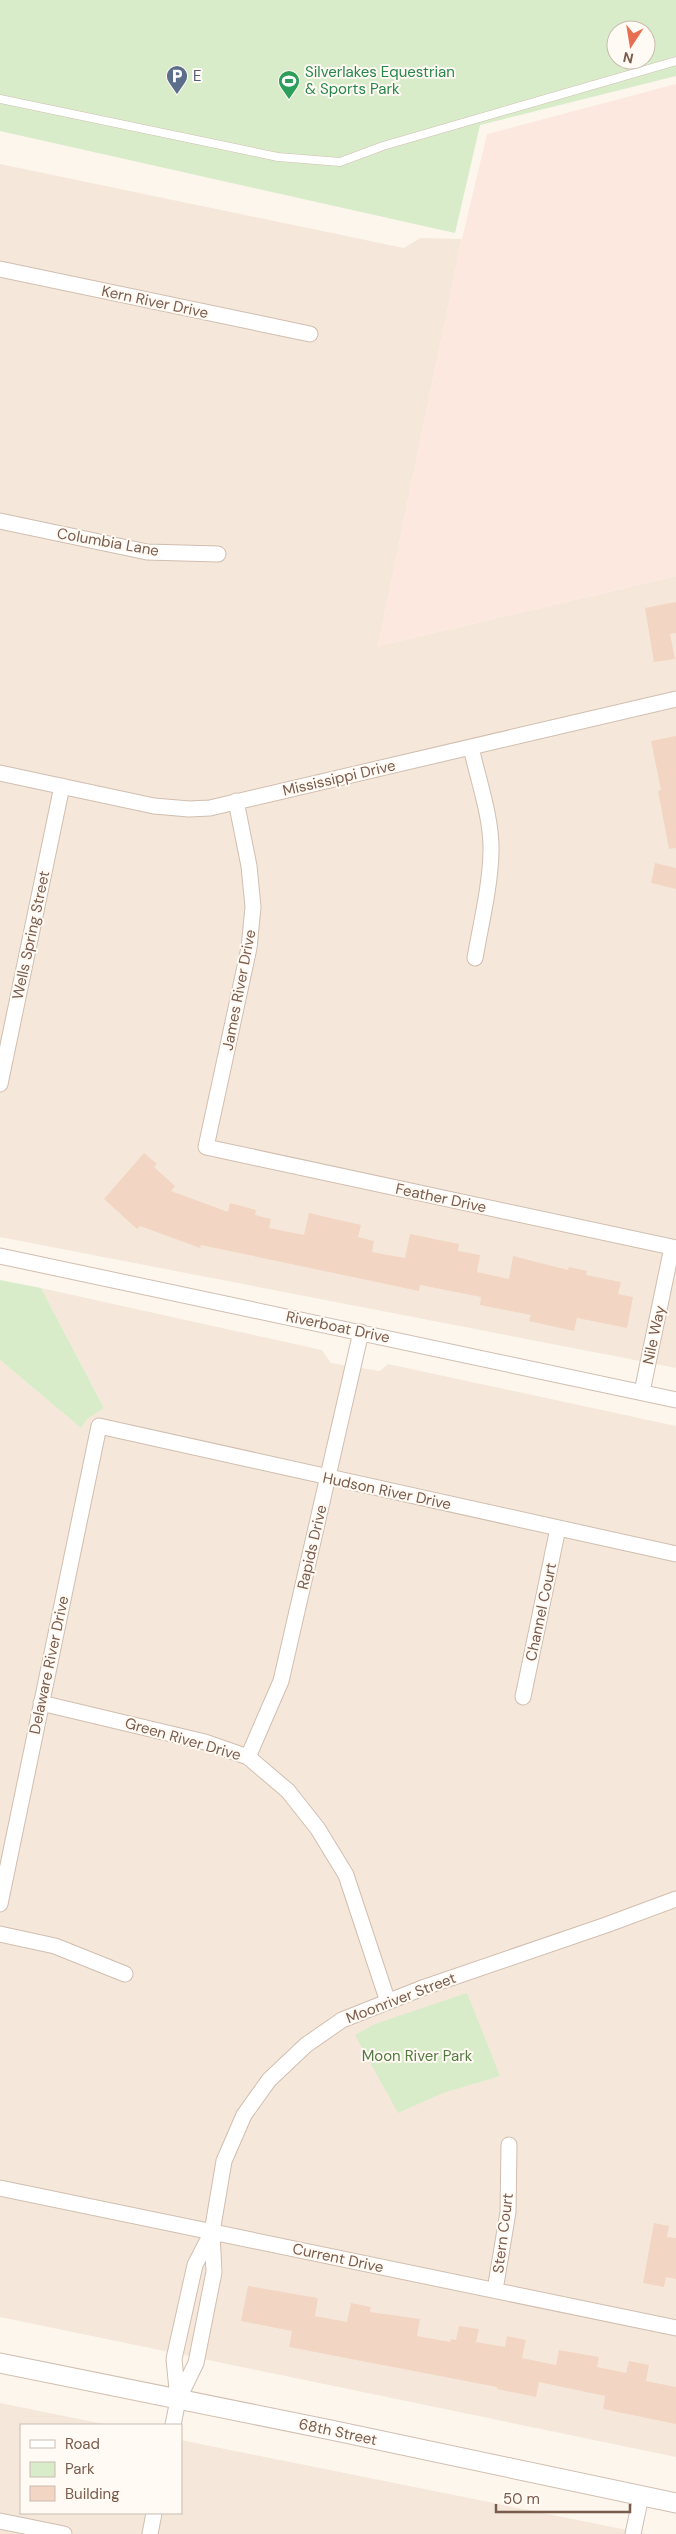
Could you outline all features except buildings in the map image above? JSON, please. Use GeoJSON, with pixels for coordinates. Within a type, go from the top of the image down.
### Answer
{"type":"FeatureCollection","features":[{"type":"Feature","properties":{"kind":"street","name":"Kern River Drive"},"geometry":{"type":"LineString","coordinates":[[0,269],[310,334]]}},
{"type":"Feature","properties":{"kind":"street","name":"Columbia Lane"},"geometry":{"type":"LineString","coordinates":[[0,521],[147,552],[218,554]]}},
{"type":"Feature","properties":{"kind":"street","name":"Mississippi Drive"},"geometry":{"type":"LineString","coordinates":[[0,773],[154,806],[210,808],[676,700]]}},
{"type":"Feature","properties":{"kind":"street"},"geometry":{"type":"LineString","coordinates":[[471,747],[488,824],[491,851],[487,890],[475,958]]}},
{"type":"Feature","properties":{"kind":"street","name":"Wells Spring Street"},"geometry":{"type":"LineString","coordinates":[[0,1084],[62,786]]}},
{"type":"Feature","properties":{"kind":"street","name":"James River Drive"},"geometry":{"type":"LineString","coordinates":[[206,1147],[250,948],[252,907],[249,866],[236,801]]}},
{"type":"Feature","properties":{"kind":"street","name":"Feather Drive"},"geometry":{"type":"LineString","coordinates":[[206,1147],[674,1248]]}},
{"type":"Feature","properties":{"kind":"street","name":"Nile Way"},"geometry":{"type":"LineString","coordinates":[[642,1392],[674,1248]]}},
{"type":"Feature","properties":{"kind":"street","name":"Riverboat Drive"},"geometry":{"type":"LineString","coordinates":[[0,1256],[676,1400]]}},
{"type":"Feature","properties":{"kind":"street","name":"Rapids Drive"},"geometry":{"type":"LineString","coordinates":[[248,1757],[281,1681],[361,1332]]}},
{"type":"Feature","properties":{"kind":"street","name":"Hudson River Drive"},"geometry":{"type":"LineString","coordinates":[[99,1426],[676,1554]]}},
{"type":"Feature","properties":{"kind":"street","name":"Delaware River Drive"},"geometry":{"type":"LineString","coordinates":[[0,1904],[99,1426]]}},
{"type":"Feature","properties":{"kind":"street","name":"Channel Court"},"geometry":{"type":"LineString","coordinates":[[523,1697],[558,1528]]}},
{"type":"Feature","properties":{"kind":"street","name":"Green River Drive"},"geometry":{"type":"LineString","coordinates":[[41,1702],[205,1742],[248,1757],[288,1791],[318,1828],[346,1875],[388,2002]]}},
{"type":"Feature","properties":{"kind":"street","name":"Moonriver Street"},"geometry":{"type":"LineString","coordinates":[[173,2424],[178,2400],[196,2363],[211,2290],[214,2272],[212,2232],[224,2161],[244,2115],[269,2080],[306,2045],[342,2020],[676,1898]]}},
{"type":"Feature","properties":{"kind":"street"},"geometry":{"type":"LineString","coordinates":[[0,1934],[55,1946],[125,1974]]}},
{"type":"Feature","properties":{"kind":"street","name":"Stern Court"},"geometry":{"type":"LineString","coordinates":[[495,2290],[508,2212],[510,2145]]}},
{"type":"Feature","properties":{"kind":"street","name":"Current Drive"},"geometry":{"type":"LineString","coordinates":[[0,2188],[676,2328]]}},
{"type":"Feature","properties":{"kind":"street","name":"Moonriver Street"},"geometry":{"type":"LineString","coordinates":[[178,2400],[174,2359],[195,2265],[212,2232]]}},
{"type":"Feature","properties":{"kind":"street","name":"68th Street"},"geometry":{"type":"LineString","coordinates":[[0,2364],[676,2503]]}},
{"type":"Feature","properties":{"kind":"street"},"geometry":{"type":"LineString","coordinates":[[632,2534],[641,2496]]}},
{"type":"Feature","properties":{"kind":"street"},"geometry":{"type":"LineString","coordinates":[[150,2534],[154,2514]]}},
{"type":"Feature","properties":{"kind":"street"},"geometry":{"type":"LineString","coordinates":[[0,2521],[64,2534]]}},
{"type":"Feature","properties":{"kind":"lane"},"geometry":{"type":"LineString","coordinates":[[0,99],[278,157],[340,162],[383,146],[676,61]]}},
{"type":"Feature","properties":{"kind":"shaded area"},"geometry":{"type":"Polygon","coordinates":[[[676,84],[676,576],[378,646],[462,239],[487,134],[676,84]]]}},
{"type":"Feature","properties":{"kind":"shaded area"},"geometry":{"type":"Polygon","coordinates":[[[0,164],[404,248],[420,238],[462,239],[378,646],[676,576],[676,1368],[0,1237],[0,164]]]}},
{"type":"Feature","properties":{"kind":"shaded area"},"geometry":{"type":"Polygon","coordinates":[[[41,1288],[322,1350],[331,1363],[380,1371],[388,1364],[676,1426],[676,2457],[0,2317],[0,1360],[81,1428],[86,1419],[104,1408],[41,1288]]]}},
{"type":"Feature","properties":{"kind":"shaded area"},"geometry":{"type":"Polygon","coordinates":[[[0,2403],[104,2424],[20,2424],[20,2514],[182,2514],[182,2440],[647,2534],[0,2534],[0,2403]]]}},
{"type":"Feature","properties":{"kind":"green space","name":"Silverlakes Equestrian & Sports Park"},"geometry":{"type":"Polygon","coordinates":[[[0,0],[676,0],[676,76],[480,125],[455,233],[0,131],[0,0]]]}},
{"type":"Feature","properties":{"kind":"green space"},"geometry":{"type":"Polygon","coordinates":[[[0,1280],[41,1288],[104,1408],[87,1419],[81,1428],[0,1360],[0,1280]]]}},
{"type":"Feature","properties":{"kind":"green space","name":"Moon River Park"},"geometry":{"type":"Polygon","coordinates":[[[467,1993],[500,2076],[443,2093],[398,2113],[355,2035],[375,2024],[467,1993]]]}},
{"type":"Feature","properties":{"kind":"place","name":"E"},"geometry":{"type":"Point","coordinates":[177,95]}},
{"type":"Feature","properties":{"kind":"place","name":"Silverlakes Equestrian & Sports Park"},"geometry":{"type":"Point","coordinates":[289,100]}}]}
